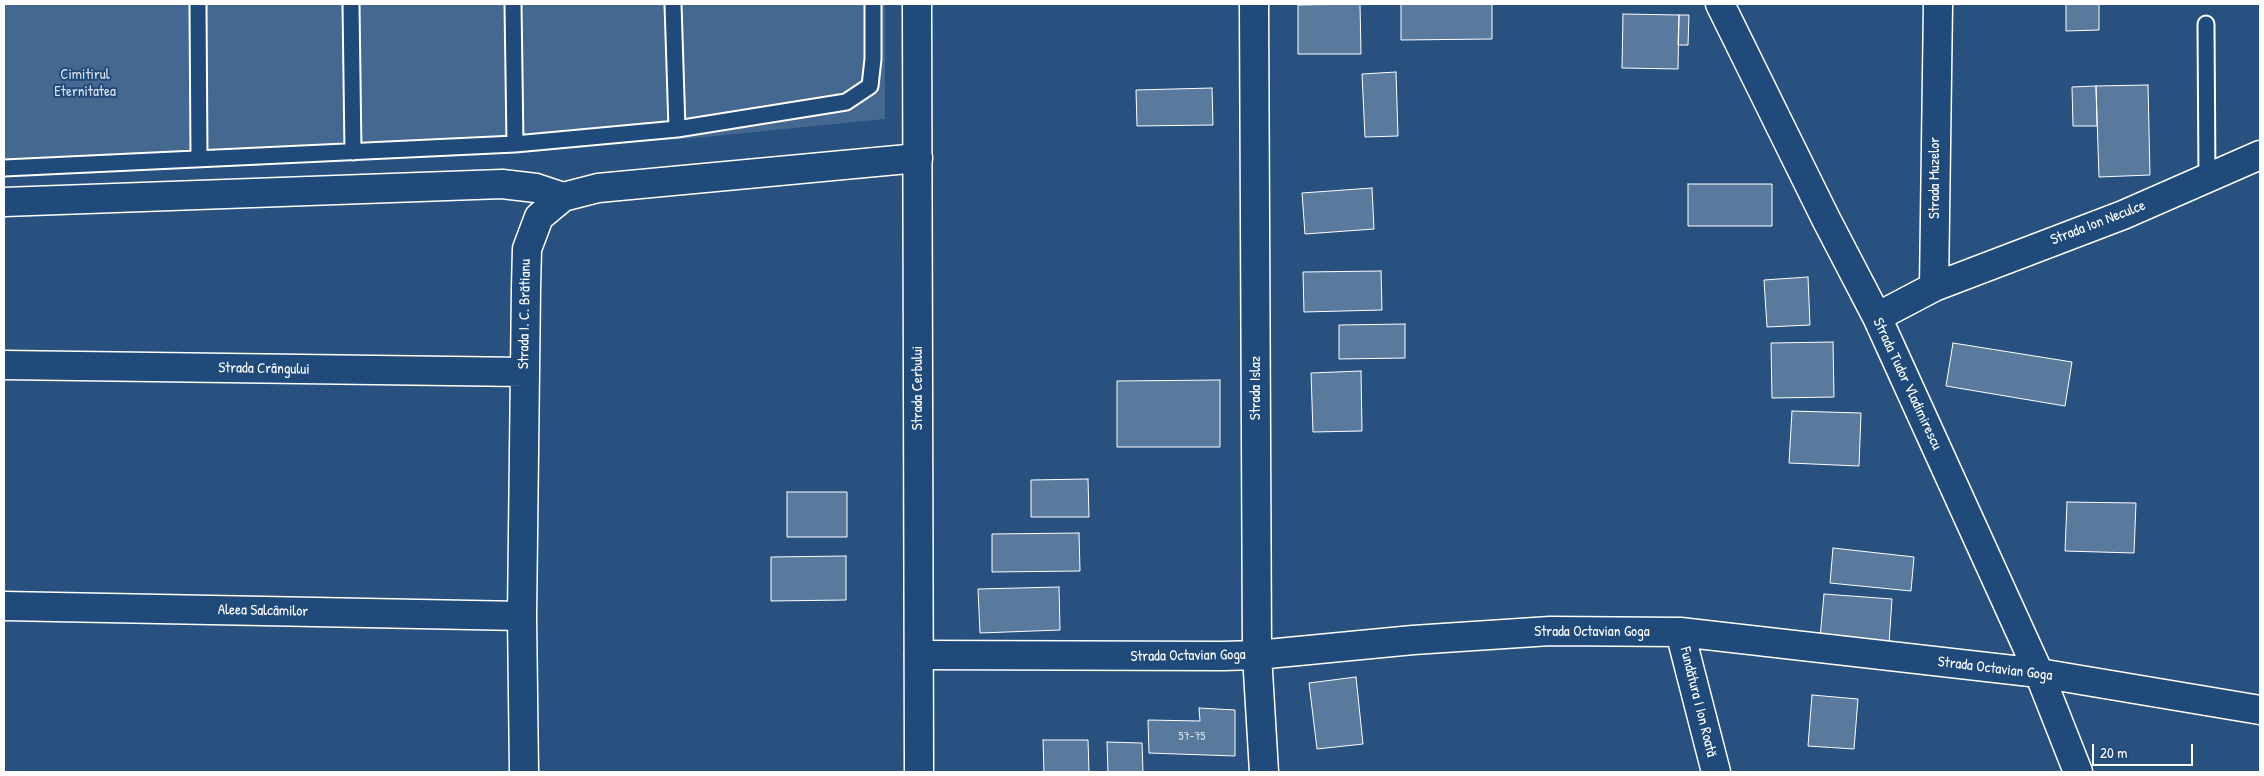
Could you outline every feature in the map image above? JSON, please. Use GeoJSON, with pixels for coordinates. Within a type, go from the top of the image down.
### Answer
{"type":"FeatureCollection","features":[{"type":"Feature","properties":{"kind":"street","name":"Strada Cerbului"},"geometry":{"type":"LineString","coordinates":[[916,4],[919,772]]}},
{"type":"Feature","properties":{"kind":"street","name":"Strada Islaz"},"geometry":{"type":"LineString","coordinates":[[1254,4],[1257,655],[1264,772]]}},
{"type":"Feature","properties":{"kind":"street","name":"Strada Tudor Vladimirescu"},"geometry":{"type":"LineString","coordinates":[[1720,4],[1826,219],[1877,317],[2039,673],[2078,772]]}},
{"type":"Feature","properties":{"kind":"street","name":"Strada Muzelor"},"geometry":{"type":"LineString","coordinates":[[1934,287],[1938,4]]}},
{"type":"Feature","properties":{"kind":"street","name":"Strada Ion Neculce"},"geometry":{"type":"LineString","coordinates":[[1934,287],[2123,215],[2260,155]]}},
{"type":"Feature","properties":{"kind":"street","name":"Strada I. C. Brătianu"},"geometry":{"type":"LineString","coordinates":[[524,772],[522,616],[527,249],[539,217],[563,196],[598,188],[918,158]]}},
{"type":"Feature","properties":{"kind":"street"},"geometry":{"type":"LineString","coordinates":[[4,202],[502,184],[536,188],[563,196]]}},
{"type":"Feature","properties":{"kind":"street"},"geometry":{"type":"LineString","coordinates":[[1877,317],[1934,287]]}},
{"type":"Feature","properties":{"kind":"street","name":"Strada Crângului"},"geometry":{"type":"LineString","coordinates":[[4,365],[524,372]]}},
{"type":"Feature","properties":{"kind":"street","name":"Aleea Salcâmilor"},"geometry":{"type":"LineString","coordinates":[[4,606],[522,616]]}},
{"type":"Feature","properties":{"kind":"street","name":"Strada Octavian Goga"},"geometry":{"type":"LineString","coordinates":[[919,655],[1100,657],[1257,655],[1413,640],[1550,631],[1680,632],[2039,673],[2260,710]]}},
{"type":"Feature","properties":{"kind":"street","name":"Fundătura I Ion Roată"},"geometry":{"type":"LineString","coordinates":[[1680,632],[1716,772]]}},
{"type":"Feature","properties":{"kind":"lane"},"geometry":{"type":"LineString","coordinates":[[198,4],[199,159]]}},
{"type":"Feature","properties":{"kind":"lane"},"geometry":{"type":"LineString","coordinates":[[351,4],[353,152]]}},
{"type":"Feature","properties":{"kind":"lane"},"geometry":{"type":"LineString","coordinates":[[513,4],[515,144]]}},
{"type":"Feature","properties":{"kind":"lane"},"geometry":{"type":"LineString","coordinates":[[673,4],[677,129]]}},
{"type":"Feature","properties":{"kind":"lane"},"geometry":{"type":"LineString","coordinates":[[4,168],[515,144],[677,129],[846,102],[870,86],[873,59],[873,4]]}},
{"type":"Feature","properties":{"kind":"lane"},"geometry":{"type":"LineString","coordinates":[[2206,24],[2207,179]]}},
{"type":"Feature","properties":{"kind":"green space","name":"Cimitirul Eternitatea"},"geometry":{"type":"Polygon","coordinates":[[[4,4],[885,4],[885,119],[685,139],[4,167],[4,4]]]}},
{"type":"Feature","properties":{"kind":"building"},"geometry":{"type":"Polygon","coordinates":[[[1360,4],[1361,54],[1298,54],[1298,5],[1360,4]]]}},
{"type":"Feature","properties":{"kind":"building"},"geometry":{"type":"Polygon","coordinates":[[[1401,4],[1492,4],[1492,39],[1401,40],[1401,4]]]}},
{"type":"Feature","properties":{"kind":"building"},"geometry":{"type":"Polygon","coordinates":[[[2066,4],[2099,4],[2099,30],[2066,31],[2066,4]]]}},
{"type":"Feature","properties":{"kind":"building"},"geometry":{"type":"Polygon","coordinates":[[[1623,14],[1679,15],[1678,69],[1622,68],[1623,14]]]}},
{"type":"Feature","properties":{"kind":"building"},"geometry":{"type":"Polygon","coordinates":[[[1679,15],[1689,15],[1688,45],[1678,45],[1679,15]]]}},
{"type":"Feature","properties":{"kind":"building"},"geometry":{"type":"Polygon","coordinates":[[[1396,72],[1398,136],[1365,137],[1362,74],[1396,72]]]}},
{"type":"Feature","properties":{"kind":"building"},"geometry":{"type":"Polygon","coordinates":[[[2148,85],[2150,175],[2099,177],[2096,86],[2148,85]]]}},
{"type":"Feature","properties":{"kind":"building"},"geometry":{"type":"Polygon","coordinates":[[[2096,86],[2097,126],[2073,126],[2072,87],[2096,86]]]}},
{"type":"Feature","properties":{"kind":"building"},"geometry":{"type":"Polygon","coordinates":[[[1212,88],[1213,125],[1137,126],[1136,90],[1212,88]]]}},
{"type":"Feature","properties":{"kind":"building"},"geometry":{"type":"Polygon","coordinates":[[[1688,184],[1772,184],[1772,226],[1688,226],[1688,184]]]}},
{"type":"Feature","properties":{"kind":"building"},"geometry":{"type":"Polygon","coordinates":[[[1372,188],[1374,229],[1305,234],[1302,193],[1372,188]]]}},
{"type":"Feature","properties":{"kind":"building"},"geometry":{"type":"Polygon","coordinates":[[[1381,271],[1382,310],[1304,312],[1303,272],[1381,271]]]}},
{"type":"Feature","properties":{"kind":"building"},"geometry":{"type":"Polygon","coordinates":[[[1808,277],[1810,325],[1767,327],[1764,280],[1808,277]]]}},
{"type":"Feature","properties":{"kind":"building"},"geometry":{"type":"Polygon","coordinates":[[[1405,324],[1405,358],[1339,359],[1339,325],[1405,324]]]}},
{"type":"Feature","properties":{"kind":"building"},"geometry":{"type":"Polygon","coordinates":[[[1833,342],[1834,397],[1772,398],[1771,343],[1833,342]]]}},
{"type":"Feature","properties":{"kind":"building"},"geometry":{"type":"Polygon","coordinates":[[[1953,343],[2072,362],[2065,406],[1946,386],[1953,343]]]}},
{"type":"Feature","properties":{"kind":"building"},"geometry":{"type":"Polygon","coordinates":[[[1361,371],[1362,431],[1313,432],[1311,373],[1361,371]]]}},
{"type":"Feature","properties":{"kind":"building"},"geometry":{"type":"Polygon","coordinates":[[[1220,380],[1220,447],[1117,447],[1117,381],[1220,380]]]}},
{"type":"Feature","properties":{"kind":"building"},"geometry":{"type":"Polygon","coordinates":[[[1792,411],[1861,413],[1859,466],[1789,463],[1792,411]]]}},
{"type":"Feature","properties":{"kind":"building"},"geometry":{"type":"Polygon","coordinates":[[[1088,479],[1089,517],[1031,517],[1031,480],[1088,479]]]}},
{"type":"Feature","properties":{"kind":"building"},"geometry":{"type":"Polygon","coordinates":[[[787,492],[847,492],[847,537],[787,537],[787,492]]]}},
{"type":"Feature","properties":{"kind":"building"},"geometry":{"type":"Polygon","coordinates":[[[2067,502],[2136,503],[2134,553],[2065,551],[2067,502]]]}},
{"type":"Feature","properties":{"kind":"building"},"geometry":{"type":"Polygon","coordinates":[[[1079,533],[1080,571],[992,572],[992,534],[1079,533]]]}},
{"type":"Feature","properties":{"kind":"building"},"geometry":{"type":"Polygon","coordinates":[[[1833,548],[1914,557],[1911,591],[1830,583],[1833,548]]]}},
{"type":"Feature","properties":{"kind":"building"},"geometry":{"type":"Polygon","coordinates":[[[846,556],[846,600],[771,601],[771,557],[846,556]]]}},
{"type":"Feature","properties":{"kind":"building"},"geometry":{"type":"Polygon","coordinates":[[[1059,587],[1060,630],[980,633],[978,589],[1059,587]]]}},
{"type":"Feature","properties":{"kind":"building"},"geometry":{"type":"Polygon","coordinates":[[[1824,594],[1892,599],[1889,644],[1820,638],[1824,594]]]}},
{"type":"Feature","properties":{"kind":"building"},"geometry":{"type":"Polygon","coordinates":[[[1356,677],[1363,744],[1317,749],[1309,683],[1356,677]]]}},
{"type":"Feature","properties":{"kind":"building"},"geometry":{"type":"Polygon","coordinates":[[[1812,695],[1858,699],[1854,749],[1808,746],[1812,695]]]}},
{"type":"Feature","properties":{"kind":"building"},"geometry":{"type":"Polygon","coordinates":[[[1199,708],[1235,710],[1235,756],[1149,753],[1148,720],[1200,721],[1199,708]]]}},
{"type":"Feature","properties":{"kind":"building"},"geometry":{"type":"Polygon","coordinates":[[[1043,740],[1088,740],[1089,772],[1044,772],[1043,740]]]}},
{"type":"Feature","properties":{"kind":"building"},"geometry":{"type":"Polygon","coordinates":[[[1107,742],[1142,743],[1143,772],[1108,772],[1107,742]]]}}]}
